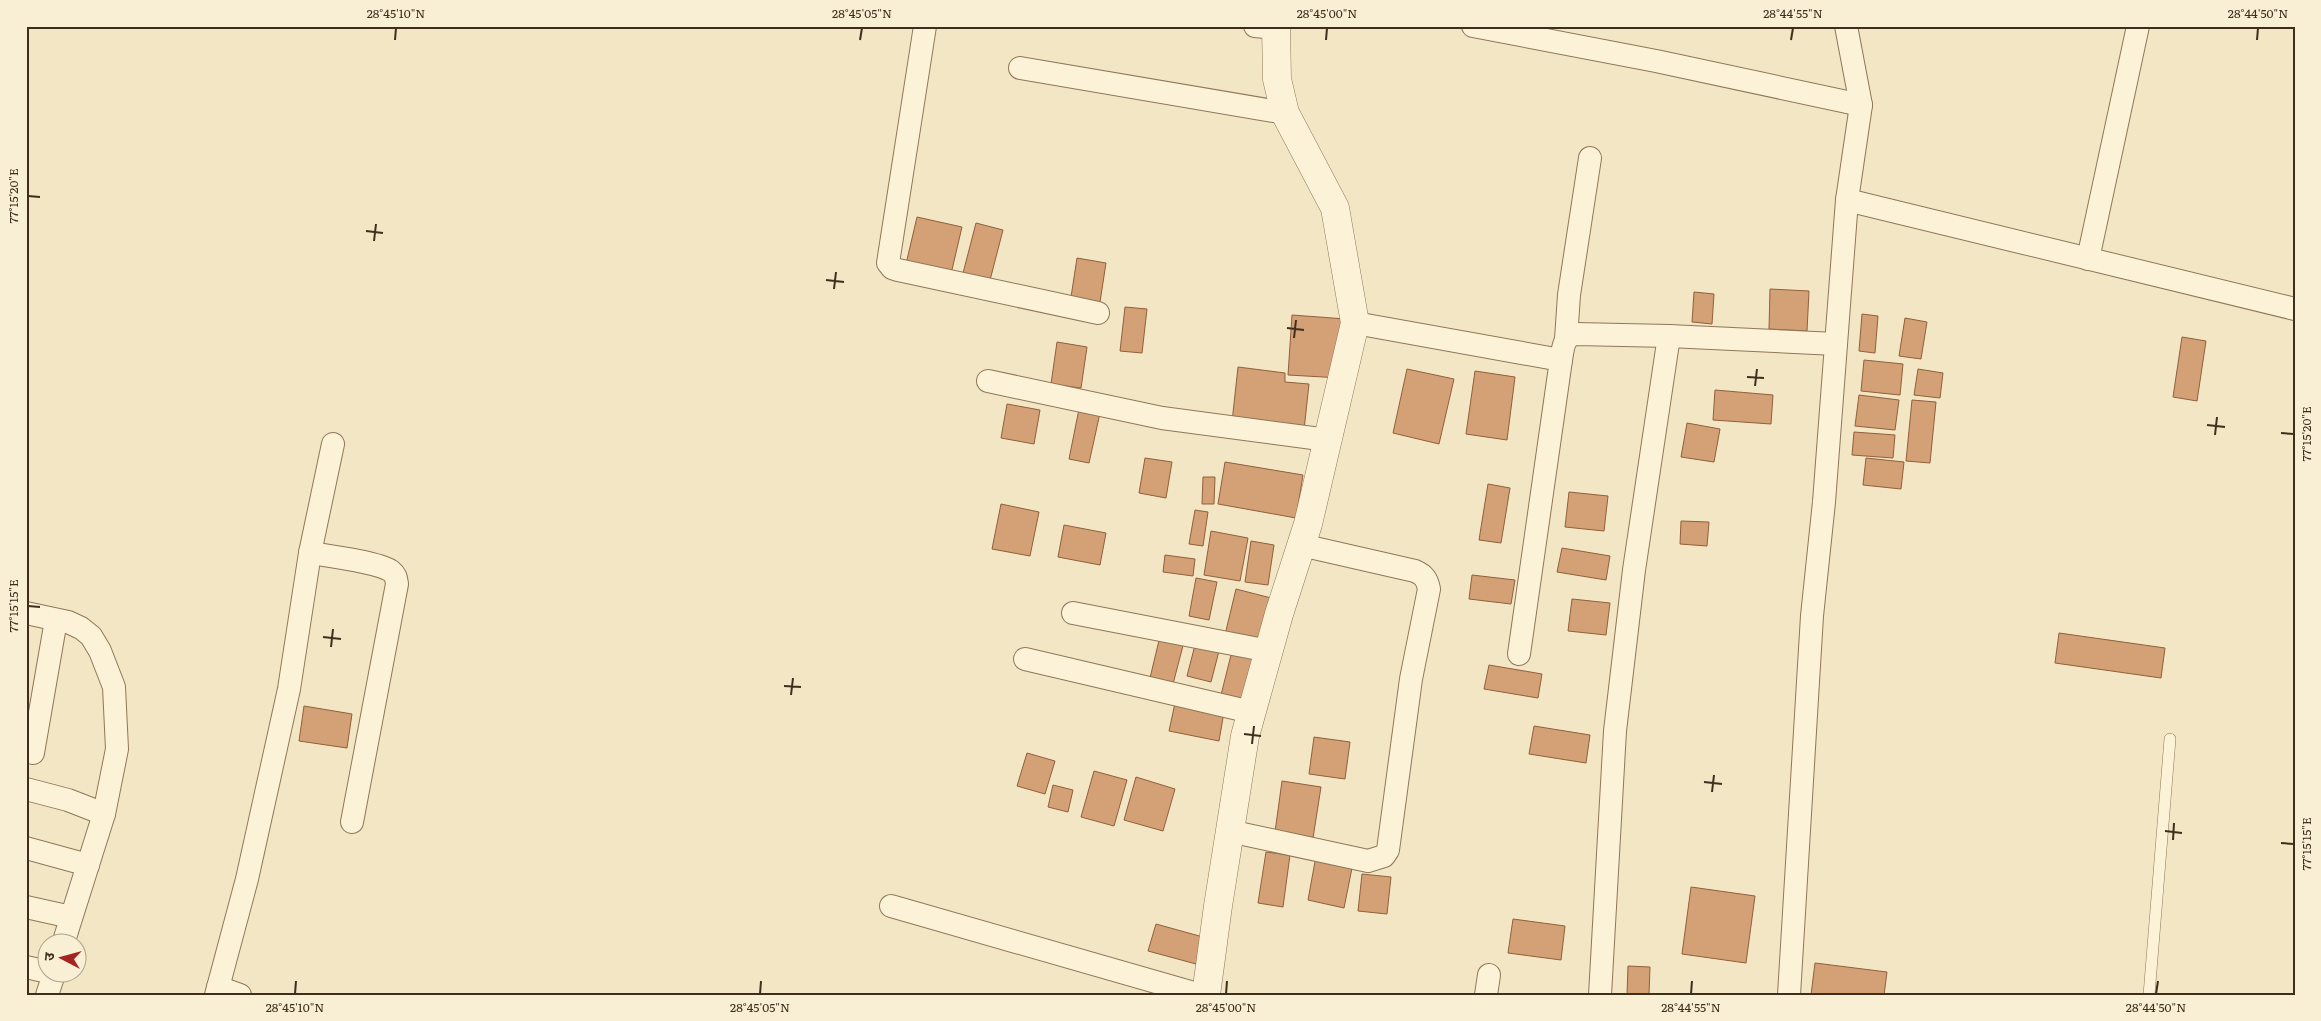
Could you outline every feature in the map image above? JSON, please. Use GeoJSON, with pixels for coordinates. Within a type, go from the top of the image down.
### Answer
{"type":"FeatureCollection","features":[{"type":"Feature","properties":{"kind":"street"},"geometry":{"type":"LineString","coordinates":[[925,26],[888,264],[898,270],[1098,313]]}},
{"type":"Feature","properties":{"kind":"street"},"geometry":{"type":"LineString","coordinates":[[1473,26],[1656,61],[1862,105]]}},
{"type":"Feature","properties":{"kind":"street"},"geometry":{"type":"LineString","coordinates":[[1789,995],[1811,625],[1824,502],[1847,200],[1862,105],[1846,26]]}},
{"type":"Feature","properties":{"kind":"street"},"geometry":{"type":"LineString","coordinates":[[2088,259],[2138,26]]}},
{"type":"Feature","properties":{"kind":"street"},"geometry":{"type":"LineString","coordinates":[[1206,995],[1229,831],[1245,736],[1301,545],[1355,323],[1335,208],[1285,113],[1269,27]]}},
{"type":"Feature","properties":{"kind":"street"},"geometry":{"type":"LineString","coordinates":[[1020,68],[1285,113]]}},
{"type":"Feature","properties":{"kind":"street"},"geometry":{"type":"LineString","coordinates":[[1519,654],[1590,158]]}},
{"type":"Feature","properties":{"kind":"street"},"geometry":{"type":"LineString","coordinates":[[1847,200],[2295,309]]}},
{"type":"Feature","properties":{"kind":"street"},"geometry":{"type":"LineString","coordinates":[[1355,323],[1563,350]]}},
{"type":"Feature","properties":{"kind":"street"},"geometry":{"type":"LineString","coordinates":[[1563,350],[1570,335],[1576,334],[1669,336],[1836,344]]}},
{"type":"Feature","properties":{"kind":"street"},"geometry":{"type":"LineString","coordinates":[[1600,995],[1615,731],[1634,570],[1669,336]]}},
{"type":"Feature","properties":{"kind":"street"},"geometry":{"type":"LineString","coordinates":[[988,381],[1162,418],[1328,440]]}},
{"type":"Feature","properties":{"kind":"street"},"geometry":{"type":"LineString","coordinates":[[240,995],[217,991],[247,879],[289,689],[310,553],[333,444]]}},
{"type":"Feature","properties":{"kind":"street"},"geometry":{"type":"LineString","coordinates":[[1229,831],[1368,861],[1384,856],[1388,850],[1411,679],[1429,589],[1428,581],[1423,575],[1415,571],[1301,545]]}},
{"type":"Feature","properties":{"kind":"street"},"geometry":{"type":"LineString","coordinates":[[310,553],[379,566],[390,571],[396,577],[397,584],[352,822]]}},
{"type":"Feature","properties":{"kind":"street"},"geometry":{"type":"LineString","coordinates":[[26,613],[81,628],[91,636],[100,651],[114,687],[117,749],[104,814],[66,934]]}},
{"type":"Feature","properties":{"kind":"street"},"geometry":{"type":"LineString","coordinates":[[1072,613],[1269,651]]}},
{"type":"Feature","properties":{"kind":"street"},"geometry":{"type":"LineString","coordinates":[[33,753],[56,620]]}},
{"type":"Feature","properties":{"kind":"street"},"geometry":{"type":"LineString","coordinates":[[1025,660],[1252,712]]}},
{"type":"Feature","properties":{"kind":"street"},"geometry":{"type":"LineString","coordinates":[[26,789],[68,800],[104,814]]}},
{"type":"Feature","properties":{"kind":"street"},"geometry":{"type":"LineString","coordinates":[[26,848],[88,865]]}},
{"type":"Feature","properties":{"kind":"street"},"geometry":{"type":"LineString","coordinates":[[891,906],[1201,995]]}},
{"type":"Feature","properties":{"kind":"street"},"geometry":{"type":"LineString","coordinates":[[26,907],[71,917]]}},
{"type":"Feature","properties":{"kind":"lane"},"geometry":{"type":"LineString","coordinates":[[2149,995],[2170,739]]}},
{"type":"Feature","properties":{"kind":"building"},"geometry":{"type":"Polygon","coordinates":[[[917,217],[962,227],[951,274],[906,264],[917,217]]]}},
{"type":"Feature","properties":{"kind":"building"},"geometry":{"type":"Polygon","coordinates":[[[976,223],[1003,230],[989,284],[962,277],[976,223]]]}},
{"type":"Feature","properties":{"kind":"building"},"geometry":{"type":"Polygon","coordinates":[[[1077,258],[1106,263],[1100,302],[1071,297],[1077,258]]]}},
{"type":"Feature","properties":{"kind":"building"},"geometry":{"type":"Polygon","coordinates":[[[1770,289],[1809,291],[1807,331],[1769,329],[1770,289]]]}},
{"type":"Feature","properties":{"kind":"building"},"geometry":{"type":"Polygon","coordinates":[[[1694,292],[1714,294],[1712,324],[1692,322],[1694,292]]]}},
{"type":"Feature","properties":{"kind":"building"},"geometry":{"type":"Polygon","coordinates":[[[1125,307],[1147,309],[1142,353],[1120,351],[1125,307]]]}},
{"type":"Feature","properties":{"kind":"building"},"geometry":{"type":"Polygon","coordinates":[[[1862,314],[1878,316],[1875,353],[1859,351],[1862,314]]]}},
{"type":"Feature","properties":{"kind":"building"},"geometry":{"type":"Polygon","coordinates":[[[1292,315],[1346,319],[1341,378],[1288,375],[1292,315]]]}},
{"type":"Feature","properties":{"kind":"building"},"geometry":{"type":"Polygon","coordinates":[[[1905,318],[1927,322],[1921,359],[1899,356],[1905,318]]]}},
{"type":"Feature","properties":{"kind":"building"},"geometry":{"type":"Polygon","coordinates":[[[2182,337],[2206,341],[2197,401],[2173,397],[2182,337]]]}},
{"type":"Feature","properties":{"kind":"building"},"geometry":{"type":"Polygon","coordinates":[[[1057,342],[1087,347],[1081,388],[1051,384],[1057,342]]]}},
{"type":"Feature","properties":{"kind":"building"},"geometry":{"type":"Polygon","coordinates":[[[1864,360],[1903,364],[1900,395],[1861,391],[1864,360]]]}},
{"type":"Feature","properties":{"kind":"building"},"geometry":{"type":"Polygon","coordinates":[[[1238,367],[1285,373],[1285,382],[1309,384],[1304,430],[1232,422],[1238,367]]]}},
{"type":"Feature","properties":{"kind":"building"},"geometry":{"type":"Polygon","coordinates":[[[1407,369],[1454,379],[1439,444],[1393,433],[1407,369]]]}},
{"type":"Feature","properties":{"kind":"building"},"geometry":{"type":"Polygon","coordinates":[[[1918,369],[1943,373],[1940,398],[1914,395],[1918,369]]]}},
{"type":"Feature","properties":{"kind":"building"},"geometry":{"type":"Polygon","coordinates":[[[1475,371],[1515,377],[1507,440],[1466,434],[1475,371]]]}},
{"type":"Feature","properties":{"kind":"building"},"geometry":{"type":"Polygon","coordinates":[[[1715,390],[1773,395],[1771,424],[1713,420],[1715,390]]]}},
{"type":"Feature","properties":{"kind":"building"},"geometry":{"type":"Polygon","coordinates":[[[1859,395],[1899,400],[1895,430],[1855,426],[1859,395]]]}},
{"type":"Feature","properties":{"kind":"building"},"geometry":{"type":"Polygon","coordinates":[[[1912,400],[1936,402],[1930,463],[1906,461],[1912,400]]]}},
{"type":"Feature","properties":{"kind":"building"},"geometry":{"type":"Polygon","coordinates":[[[1007,404],[1040,410],[1034,444],[1001,438],[1007,404]]]}},
{"type":"Feature","properties":{"kind":"building"},"geometry":{"type":"Polygon","coordinates":[[[1079,409],[1100,413],[1089,463],[1069,459],[1079,409]]]}},
{"type":"Feature","properties":{"kind":"building"},"geometry":{"type":"Polygon","coordinates":[[[1687,423],[1720,429],[1714,462],[1681,457],[1687,423]]]}},
{"type":"Feature","properties":{"kind":"building"},"geometry":{"type":"Polygon","coordinates":[[[1854,432],[1895,435],[1893,458],[1852,455],[1854,432]]]}},
{"type":"Feature","properties":{"kind":"building"},"geometry":{"type":"Polygon","coordinates":[[[1145,458],[1172,462],[1166,498],[1139,493],[1145,458]]]}},
{"type":"Feature","properties":{"kind":"building"},"geometry":{"type":"Polygon","coordinates":[[[1866,458],[1904,462],[1901,489],[1863,485],[1866,458]]]}},
{"type":"Feature","properties":{"kind":"building"},"geometry":{"type":"Polygon","coordinates":[[[1225,462],[1303,475],[1296,518],[1218,504],[1225,462]]]}},
{"type":"Feature","properties":{"kind":"building"},"geometry":{"type":"Polygon","coordinates":[[[1203,477],[1215,477],[1214,504],[1202,504],[1203,477]]]}},
{"type":"Feature","properties":{"kind":"building"},"geometry":{"type":"Polygon","coordinates":[[[1488,484],[1510,488],[1501,543],[1479,540],[1488,484]]]}},
{"type":"Feature","properties":{"kind":"building"},"geometry":{"type":"Polygon","coordinates":[[[1569,492],[1608,496],[1604,531],[1565,527],[1569,492]]]}},
{"type":"Feature","properties":{"kind":"building"},"geometry":{"type":"Polygon","coordinates":[[[1001,504],[1039,512],[1030,556],[992,549],[1001,504]]]}},
{"type":"Feature","properties":{"kind":"building"},"geometry":{"type":"Polygon","coordinates":[[[1195,510],[1208,512],[1203,546],[1189,544],[1195,510]]]}},
{"type":"Feature","properties":{"kind":"building"},"geometry":{"type":"Polygon","coordinates":[[[1681,521],[1709,522],[1707,546],[1680,544],[1681,521]]]}},
{"type":"Feature","properties":{"kind":"building"},"geometry":{"type":"Polygon","coordinates":[[[1064,525],[1106,533],[1100,565],[1058,557],[1064,525]]]}},
{"type":"Feature","properties":{"kind":"building"},"geometry":{"type":"Polygon","coordinates":[[[1211,531],[1248,538],[1240,581],[1204,575],[1211,531]]]}},
{"type":"Feature","properties":{"kind":"building"},"geometry":{"type":"Polygon","coordinates":[[[1251,541],[1274,545],[1268,585],[1245,582],[1251,541]]]}},
{"type":"Feature","properties":{"kind":"building"},"geometry":{"type":"Polygon","coordinates":[[[1562,548],[1610,556],[1606,580],[1557,572],[1562,548]]]}},
{"type":"Feature","properties":{"kind":"building"},"geometry":{"type":"Polygon","coordinates":[[[1165,555],[1195,559],[1193,576],[1163,572],[1165,555]]]}},
{"type":"Feature","properties":{"kind":"building"},"geometry":{"type":"Polygon","coordinates":[[[1472,575],[1515,580],[1511,604],[1469,599],[1472,575]]]}},
{"type":"Feature","properties":{"kind":"building"},"geometry":{"type":"Polygon","coordinates":[[[1196,578],[1217,582],[1209,620],[1189,616],[1196,578]]]}},
{"type":"Feature","properties":{"kind":"building"},"geometry":{"type":"Polygon","coordinates":[[[1236,589],[1275,599],[1263,649],[1224,639],[1236,589]]]}},
{"type":"Feature","properties":{"kind":"building"},"geometry":{"type":"Polygon","coordinates":[[[1572,599],[1610,603],[1606,635],[1568,631],[1572,599]]]}},
{"type":"Feature","properties":{"kind":"building"},"geometry":{"type":"Polygon","coordinates":[[[1161,632],[1185,638],[1173,684],[1150,678],[1161,632]]]}},
{"type":"Feature","properties":{"kind":"building"},"geometry":{"type":"Polygon","coordinates":[[[2059,633],[2165,648],[2161,678],[2055,663],[2059,633]]]}},
{"type":"Feature","properties":{"kind":"building"},"geometry":{"type":"Polygon","coordinates":[[[1195,645],[1219,651],[1211,682],[1187,676],[1195,645]]]}},
{"type":"Feature","properties":{"kind":"building"},"geometry":{"type":"Polygon","coordinates":[[[1233,647],[1262,654],[1250,703],[1221,695],[1233,647]]]}},
{"type":"Feature","properties":{"kind":"building"},"geometry":{"type":"Polygon","coordinates":[[[1489,665],[1542,674],[1538,698],[1484,689],[1489,665]]]}},
{"type":"Feature","properties":{"kind":"building"},"geometry":{"type":"Polygon","coordinates":[[[1175,703],[1224,712],[1219,741],[1169,731],[1175,703]]]}},
{"type":"Feature","properties":{"kind":"building"},"geometry":{"type":"Polygon","coordinates":[[[304,706],[352,714],[347,748],[299,741],[304,706]]]}},
{"type":"Feature","properties":{"kind":"building"},"geometry":{"type":"Polygon","coordinates":[[[1534,726],[1590,735],[1586,763],[1529,754],[1534,726]]]}},
{"type":"Feature","properties":{"kind":"building"},"geometry":{"type":"Polygon","coordinates":[[[1314,737],[1350,742],[1345,779],[1309,774],[1314,737]]]}},
{"type":"Feature","properties":{"kind":"building"},"geometry":{"type":"Polygon","coordinates":[[[1027,753],[1055,761],[1045,794],[1017,786],[1027,753]]]}},
{"type":"Feature","properties":{"kind":"building"},"geometry":{"type":"Polygon","coordinates":[[[1094,771],[1127,780],[1114,826],[1081,817],[1094,771]]]}},
{"type":"Feature","properties":{"kind":"building"},"geometry":{"type":"Polygon","coordinates":[[[1136,777],[1175,789],[1163,831],[1124,820],[1136,777]]]}},
{"type":"Feature","properties":{"kind":"building"},"geometry":{"type":"Polygon","coordinates":[[[1282,781],[1321,787],[1313,838],[1275,832],[1282,781]]]}},
{"type":"Feature","properties":{"kind":"building"},"geometry":{"type":"Polygon","coordinates":[[[1053,785],[1073,790],[1068,812],[1048,807],[1053,785]]]}},
{"type":"Feature","properties":{"kind":"building"},"geometry":{"type":"Polygon","coordinates":[[[1266,852],[1290,855],[1283,907],[1258,903],[1266,852]]]}},
{"type":"Feature","properties":{"kind":"building"},"geometry":{"type":"Polygon","coordinates":[[[1316,856],[1353,863],[1344,908],[1308,900],[1316,856]]]}},
{"type":"Feature","properties":{"kind":"building"},"geometry":{"type":"Polygon","coordinates":[[[1362,874],[1391,877],[1387,914],[1358,911],[1362,874]]]}},
{"type":"Feature","properties":{"kind":"building"},"geometry":{"type":"Polygon","coordinates":[[[1691,887],[1755,896],[1746,963],[1682,954],[1691,887]]]}},
{"type":"Feature","properties":{"kind":"building"},"geometry":{"type":"Polygon","coordinates":[[[1513,919],[1565,926],[1561,960],[1508,953],[1513,919]]]}},
{"type":"Feature","properties":{"kind":"building"},"geometry":{"type":"Polygon","coordinates":[[[1156,924],[1203,937],[1196,964],[1148,951],[1156,924]]]}},
{"type":"Feature","properties":{"kind":"building"},"geometry":{"type":"Polygon","coordinates":[[[1815,963],[1887,972],[1884,995],[1811,995],[1815,963]]]}},
{"type":"Feature","properties":{"kind":"building"},"geometry":{"type":"Polygon","coordinates":[[[1628,966],[1650,967],[1649,995],[1627,995],[1628,966]]]}}]}
